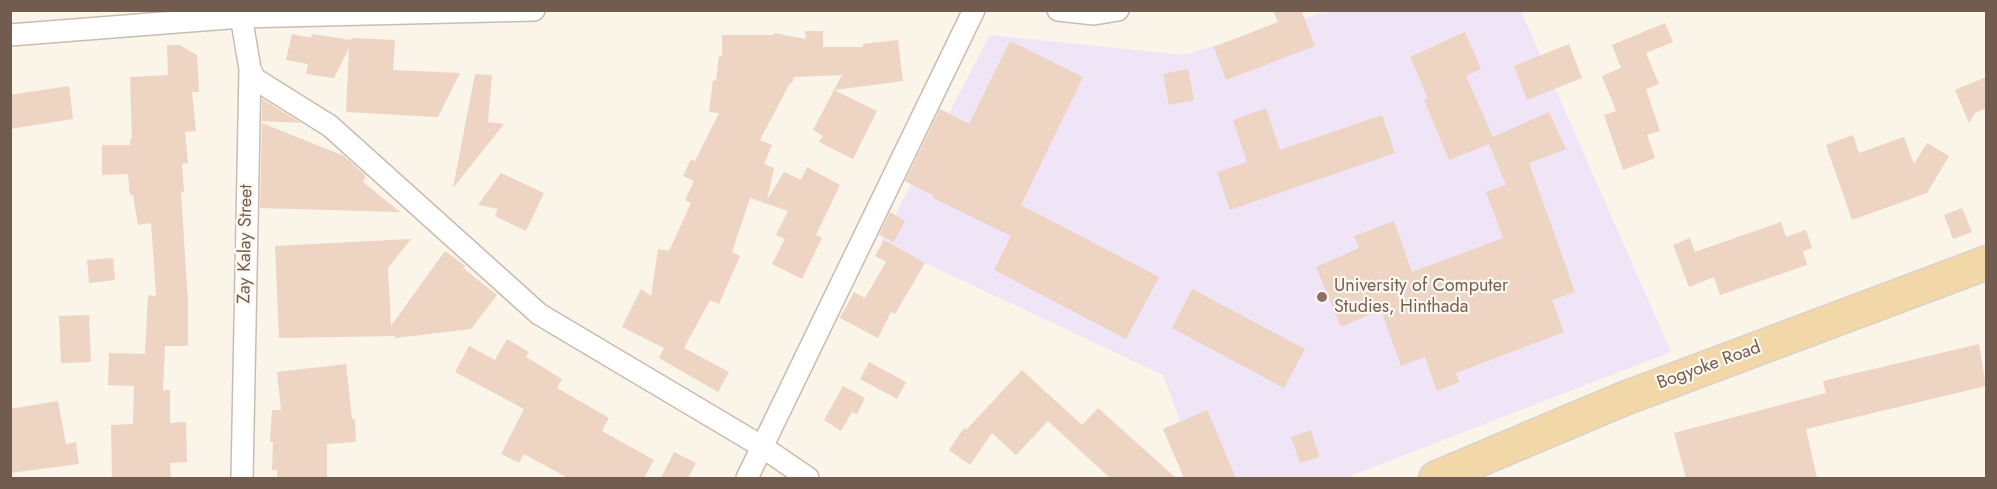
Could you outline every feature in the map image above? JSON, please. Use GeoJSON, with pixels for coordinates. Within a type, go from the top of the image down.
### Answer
{"type":"FeatureCollection","features":[{"type":"Feature","properties":{"kind":"main road","name":"Bogyoke Road"},"geometry":{"type":"LineString","coordinates":[[1436,478],[1623,399],[1986,263]]}},
{"type":"Feature","properties":{"kind":"street"},"geometry":{"type":"LineString","coordinates":[[10,35],[240,14],[534,10]]}},
{"type":"Feature","properties":{"kind":"street"},"geometry":{"type":"LineString","coordinates":[[747,478],[974,10]]}},
{"type":"Feature","properties":{"kind":"street"},"geometry":{"type":"LineString","coordinates":[[1058,10],[1094,14],[1118,10]]}},
{"type":"Feature","properties":{"kind":"street","name":"Zay Kalay Street"},"geometry":{"type":"LineString","coordinates":[[240,14],[250,69],[242,478]]}},
{"type":"Feature","properties":{"kind":"street"},"geometry":{"type":"LineString","coordinates":[[250,69],[255,79],[330,126],[539,314],[761,446],[807,478]]}},
{"type":"Feature","properties":{"kind":"shaded area","name":"University of Computer Studies, Hinthada"},"geometry":{"type":"Polygon","coordinates":[[[1328,11],[1521,11],[1671,352],[1345,478],[1201,478],[1163,375],[881,242],[990,35],[1184,55],[1328,11]]]}},
{"type":"Feature","properties":{"kind":"building"},"geometry":{"type":"Polygon","coordinates":[[[1273,10],[1301,10],[1315,46],[1226,80],[1214,47],[1278,22],[1273,10]]]}},
{"type":"Feature","properties":{"kind":"building"},"geometry":{"type":"Polygon","coordinates":[[[1665,23],[1673,42],[1646,53],[1659,84],[1646,89],[1660,131],[1647,135],[1655,158],[1623,170],[1604,115],[1616,111],[1602,76],[1621,68],[1612,45],[1665,23]]]}},
{"type":"Feature","properties":{"kind":"building"},"geometry":{"type":"Polygon","coordinates":[[[805,31],[823,31],[823,47],[863,47],[863,44],[898,40],[903,81],[834,90],[842,75],[794,77],[790,83],[760,140],[772,145],[764,164],[774,168],[767,200],[784,172],[801,180],[807,167],[840,185],[816,235],[822,238],[802,279],[772,264],[785,239],[776,235],[788,211],[750,198],[732,252],[740,256],[719,304],[710,300],[684,348],[729,372],[718,392],[659,358],[664,348],[622,327],[641,289],[651,296],[658,249],[669,251],[691,203],[685,200],[694,181],[683,176],[691,159],[695,161],[719,113],[709,112],[713,80],[716,81],[719,56],[722,56],[722,35],[774,35],[774,33],[806,39],[805,31]]]}},
{"type":"Feature","properties":{"kind":"building"},"geometry":{"type":"Polygon","coordinates":[[[1465,32],[1481,69],[1466,76],[1493,137],[1549,112],[1566,149],[1529,163],[1575,292],[1552,300],[1564,332],[1456,373],[1459,382],[1437,391],[1425,357],[1401,366],[1381,310],[1341,327],[1316,267],[1359,248],[1354,236],[1394,221],[1412,272],[1503,238],[1486,192],[1506,185],[1489,144],[1449,160],[1424,100],[1428,98],[1410,57],[1465,32]]]}},
{"type":"Feature","properties":{"kind":"building"},"geometry":{"type":"Polygon","coordinates":[[[292,34],[311,38],[312,34],[351,40],[352,38],[395,40],[393,70],[460,73],[438,117],[346,112],[349,48],[334,78],[306,74],[308,64],[286,60],[292,34]]]}},
{"type":"Feature","properties":{"kind":"building"},"geometry":{"type":"Polygon","coordinates":[[[1010,41],[1083,77],[1021,205],[1159,277],[1126,339],[994,270],[1011,236],[933,198],[934,196],[905,181],[940,109],[969,124],[1010,41]]]}},
{"type":"Feature","properties":{"kind":"building"},"geometry":{"type":"Polygon","coordinates":[[[1569,44],[1582,78],[1527,100],[1514,66],[1569,44]]]}},
{"type":"Feature","properties":{"kind":"building"},"geometry":{"type":"Polygon","coordinates":[[[167,45],[179,45],[197,55],[199,92],[192,92],[196,131],[185,132],[188,163],[182,164],[184,192],[181,192],[188,302],[188,346],[165,346],[163,390],[170,390],[170,423],[186,422],[187,462],[170,463],[171,478],[112,478],[111,425],[133,424],[134,386],[108,385],[109,353],[145,354],[148,295],[156,296],[151,223],[138,225],[133,195],[130,195],[128,174],[102,175],[102,145],[130,145],[132,138],[130,77],[168,75],[167,45]]]}},
{"type":"Feature","properties":{"kind":"building"},"geometry":{"type":"Polygon","coordinates":[[[1188,69],[1194,100],[1169,105],[1163,74],[1188,69]]]}},
{"type":"Feature","properties":{"kind":"building"},"geometry":{"type":"Polygon","coordinates":[[[475,74],[492,75],[488,122],[504,124],[453,188],[475,74]]]}},
{"type":"Feature","properties":{"kind":"building"},"geometry":{"type":"Polygon","coordinates":[[[1986,77],[1986,108],[1975,113],[1969,123],[1955,90],[1986,77]]]}},
{"type":"Feature","properties":{"kind":"building"},"geometry":{"type":"Polygon","coordinates":[[[69,86],[73,119],[10,129],[10,95],[69,86]]]}},
{"type":"Feature","properties":{"kind":"building"},"geometry":{"type":"Polygon","coordinates":[[[834,90],[877,111],[853,159],[819,142],[823,136],[813,130],[834,90]]]}},
{"type":"Feature","properties":{"kind":"building"},"geometry":{"type":"Polygon","coordinates":[[[262,99],[301,123],[262,121],[262,99]]]}},
{"type":"Feature","properties":{"kind":"building"},"geometry":{"type":"Polygon","coordinates":[[[1266,108],[1280,150],[1382,115],[1395,153],[1230,210],[1217,172],[1247,162],[1233,120],[1266,108]]]}},
{"type":"Feature","properties":{"kind":"building"},"geometry":{"type":"Polygon","coordinates":[[[262,123],[344,156],[366,176],[363,182],[400,212],[260,208],[262,123]]]}},
{"type":"Feature","properties":{"kind":"building"},"geometry":{"type":"Polygon","coordinates":[[[1853,135],[1859,153],[1904,137],[1914,164],[1927,143],[1949,156],[1927,193],[1852,220],[1826,145],[1853,135]]]}},
{"type":"Feature","properties":{"kind":"building"},"geometry":{"type":"Polygon","coordinates":[[[501,173],[544,193],[526,231],[495,216],[498,209],[478,205],[501,173]]]}},
{"type":"Feature","properties":{"kind":"building"},"geometry":{"type":"Polygon","coordinates":[[[1962,208],[1972,232],[1953,239],[1944,215],[1962,208]]]}},
{"type":"Feature","properties":{"kind":"building"},"geometry":{"type":"Polygon","coordinates":[[[890,212],[905,221],[894,242],[879,235],[890,212]]]}},
{"type":"Feature","properties":{"kind":"building"},"geometry":{"type":"Polygon","coordinates":[[[1781,222],[1786,237],[1806,230],[1812,248],[1803,251],[1807,265],[1720,295],[1714,277],[1689,287],[1673,245],[1690,238],[1695,252],[1781,222]]]}},
{"type":"Feature","properties":{"kind":"building"},"geometry":{"type":"Polygon","coordinates":[[[411,239],[388,268],[391,326],[445,251],[497,295],[471,329],[395,338],[395,336],[279,338],[275,246],[411,239]]]}},
{"type":"Feature","properties":{"kind":"building"},"geometry":{"type":"Polygon","coordinates":[[[884,240],[925,263],[895,314],[891,312],[878,338],[840,318],[854,292],[865,298],[886,262],[875,256],[884,240]]]}},
{"type":"Feature","properties":{"kind":"building"},"geometry":{"type":"Polygon","coordinates":[[[113,258],[115,280],[89,283],[87,260],[113,258]]]}},
{"type":"Feature","properties":{"kind":"building"},"geometry":{"type":"Polygon","coordinates":[[[1192,289],[1305,349],[1284,388],[1172,328],[1192,289]]]}},
{"type":"Feature","properties":{"kind":"building"},"geometry":{"type":"Polygon","coordinates":[[[89,315],[91,362],[61,363],[59,316],[89,315]]]}},
{"type":"Feature","properties":{"kind":"building"},"geometry":{"type":"Polygon","coordinates":[[[507,339],[529,352],[526,357],[562,379],[557,388],[609,418],[602,431],[654,460],[644,478],[568,478],[524,454],[519,463],[501,454],[524,409],[455,372],[469,346],[495,360],[507,339]]]}},
{"type":"Feature","properties":{"kind":"building"},"geometry":{"type":"Polygon","coordinates":[[[1979,344],[1986,386],[1806,429],[1817,478],[1686,478],[1674,433],[1826,393],[1823,381],[1979,344]]]}},
{"type":"Feature","properties":{"kind":"building"},"geometry":{"type":"Polygon","coordinates":[[[869,362],[906,382],[897,399],[860,379],[869,362]]]}},
{"type":"Feature","properties":{"kind":"building"},"geometry":{"type":"Polygon","coordinates":[[[346,364],[352,419],[355,419],[356,442],[327,444],[327,478],[277,478],[277,470],[272,470],[273,442],[270,442],[272,410],[281,410],[277,372],[346,364]]]}},
{"type":"Feature","properties":{"kind":"building"},"geometry":{"type":"Polygon","coordinates":[[[1022,370],[1082,425],[1098,408],[1176,478],[1110,478],[1048,421],[1016,455],[992,433],[970,465],[949,450],[964,428],[966,430],[1022,370]]]}},
{"type":"Feature","properties":{"kind":"building"},"geometry":{"type":"Polygon","coordinates":[[[843,386],[865,398],[857,414],[852,412],[841,431],[824,420],[843,386]]]}},
{"type":"Feature","properties":{"kind":"building"},"geometry":{"type":"Polygon","coordinates":[[[58,401],[66,444],[76,442],[79,464],[10,473],[10,409],[58,401]]]}},
{"type":"Feature","properties":{"kind":"building"},"geometry":{"type":"Polygon","coordinates":[[[1207,410],[1236,478],[1184,478],[1163,429],[1207,410]]]}},
{"type":"Feature","properties":{"kind":"building"},"geometry":{"type":"Polygon","coordinates":[[[1311,430],[1319,457],[1300,463],[1291,437],[1311,430]]]}},
{"type":"Feature","properties":{"kind":"building"},"geometry":{"type":"Polygon","coordinates":[[[674,452],[696,463],[688,478],[661,478],[674,452]]]}},
{"type":"Feature","properties":{"kind":"place","name":"University of Computer Studies, Hinthada"},"geometry":{"type":"Point","coordinates":[1322,297]}}]}
